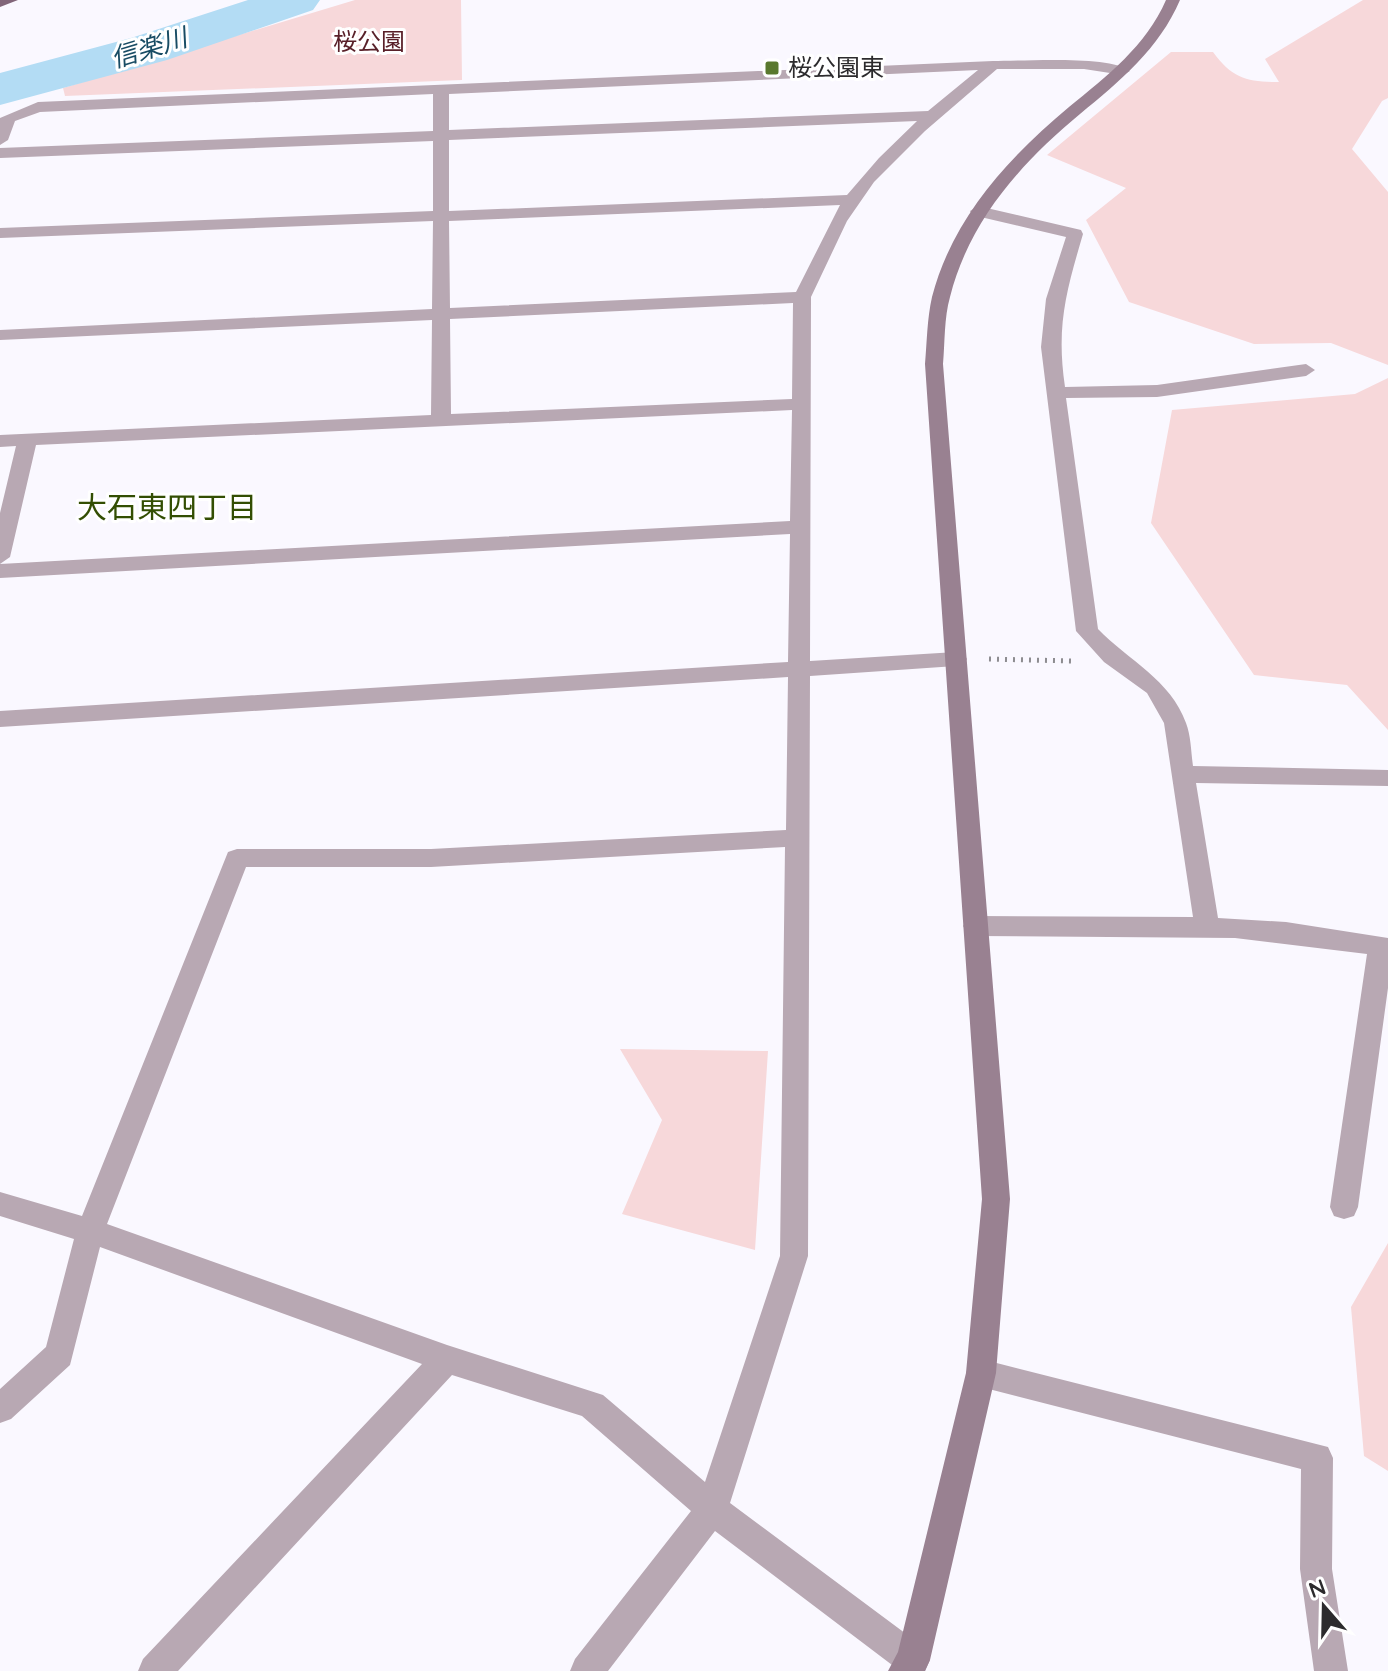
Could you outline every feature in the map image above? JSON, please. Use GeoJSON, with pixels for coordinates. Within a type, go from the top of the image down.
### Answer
{"type":"FeatureCollection","features":[{"type":"Feature","properties":{"kind":"main road"},"geometry":{"type":"LineString","coordinates":[[0,3],[11,0]]}},
{"type":"Feature","properties":{"kind":"street"},"geometry":{"type":"LineString","coordinates":[[0,1204],[90,1231],[447,1359],[592,1405],[712,1509],[909,1665],[981,1373],[996,1199],[934,364],[940,300],[953,255],[978,211],[1013,170],[1068,115],[1123,71],[1169,13],[1173,0]]}},
{"type":"Feature","properties":{"kind":"street"},"geometry":{"type":"LineString","coordinates":[[0,140],[8,118],[38,107],[993,65],[1084,65],[1123,71]]}},
{"type":"Feature","properties":{"kind":"street"},"geometry":{"type":"LineString","coordinates":[[587,1671],[712,1509],[794,1256],[802,297],[851,200],[931,116],[993,65]]}},
{"type":"Feature","properties":{"kind":"street"},"geometry":{"type":"LineString","coordinates":[[441,89],[441,421]]}},
{"type":"Feature","properties":{"kind":"street"},"geometry":{"type":"LineString","coordinates":[[0,153],[931,116]]}},
{"type":"Feature","properties":{"kind":"street"},"geometry":{"type":"LineString","coordinates":[[0,233],[851,200]]}},
{"type":"Feature","properties":{"kind":"street"},"geometry":{"type":"LineString","coordinates":[[978,211],[1075,234],[1055,299],[1050,347],[1087,631],[1120,662],[1155,688],[1175,723],[1207,928]]}},
{"type":"Feature","properties":{"kind":"street"},"geometry":{"type":"LineString","coordinates":[[0,335],[802,297]]}},
{"type":"Feature","properties":{"kind":"street"},"geometry":{"type":"LineString","coordinates":[[1056,393],[1157,391],[1306,370]]}},
{"type":"Feature","properties":{"kind":"street"},"geometry":{"type":"LineString","coordinates":[[0,441],[802,404]]}},
{"type":"Feature","properties":{"kind":"street"},"geometry":{"type":"LineString","coordinates":[[0,557],[27,440]]}},
{"type":"Feature","properties":{"kind":"street"},"geometry":{"type":"LineString","coordinates":[[0,571],[800,527]]}},
{"type":"Feature","properties":{"kind":"street"},"geometry":{"type":"LineString","coordinates":[[0,719],[956,659]]}},
{"type":"Feature","properties":{"kind":"street"},"geometry":{"type":"LineString","coordinates":[[1183,774],[1388,778]]}},
{"type":"Feature","properties":{"kind":"street"},"geometry":{"type":"LineString","coordinates":[[0,1409],[59,1355],[90,1231],[237,858],[431,858],[798,838]]}},
{"type":"Feature","properties":{"kind":"street"},"geometry":{"type":"LineString","coordinates":[[976,926],[1207,928],[1335,936],[1384,947],[1344,1207]]}},
{"type":"Feature","properties":{"kind":"street"},"geometry":{"type":"LineString","coordinates":[[155,1671],[447,1359]]}},
{"type":"Feature","properties":{"kind":"street"},"geometry":{"type":"LineString","coordinates":[[981,1373],[1317,1458],[1316,1569],[1331,1671]]}},
{"type":"Feature","properties":{"kind":"path"},"geometry":{"type":"LineString","coordinates":[[956,659],[1120,662]]}},
{"type":"Feature","properties":{"kind":"green space","name":"桜公園"},"geometry":{"type":"Polygon","coordinates":[[[355,0],[461,0],[462,80],[65,96],[63,88],[355,0]]]}},
{"type":"Feature","properties":{"kind":"green space"},"geometry":{"type":"Polygon","coordinates":[[[1363,0],[1388,0],[1388,98],[1382,101],[1352,149],[1388,192],[1388,365],[1331,343],[1254,344],[1129,302],[1086,220],[1126,188],[1047,155],[1171,52],[1213,52],[1227,68],[1242,77],[1279,82],[1265,59],[1363,0]]]}},
{"type":"Feature","properties":{"kind":"green space"},"geometry":{"type":"Polygon","coordinates":[[[1388,378],[1388,730],[1347,685],[1254,675],[1151,523],[1172,410],[1355,394],[1388,378]]]}},
{"type":"Feature","properties":{"kind":"green space"},"geometry":{"type":"Polygon","coordinates":[[[620,1049],[768,1051],[755,1250],[622,1214],[662,1120],[620,1049]]]}},
{"type":"Feature","properties":{"kind":"green space"},"geometry":{"type":"Polygon","coordinates":[[[1388,1243],[1388,1471],[1364,1456],[1351,1307],[1388,1243]]]}},
{"type":"Feature","properties":{"kind":"waterway","name":"信楽川"},"geometry":{"type":"LineString","coordinates":[[0,89],[149,49],[296,0]]}},
{"type":"Feature","properties":{"kind":"place","name":"桜公園東"},"geometry":{"type":"Point","coordinates":[772,68]}},
{"type":"Feature","properties":{"kind":"district","name":"大石東四丁目"},"geometry":{"type":"Point","coordinates":[167,508]}}]}
